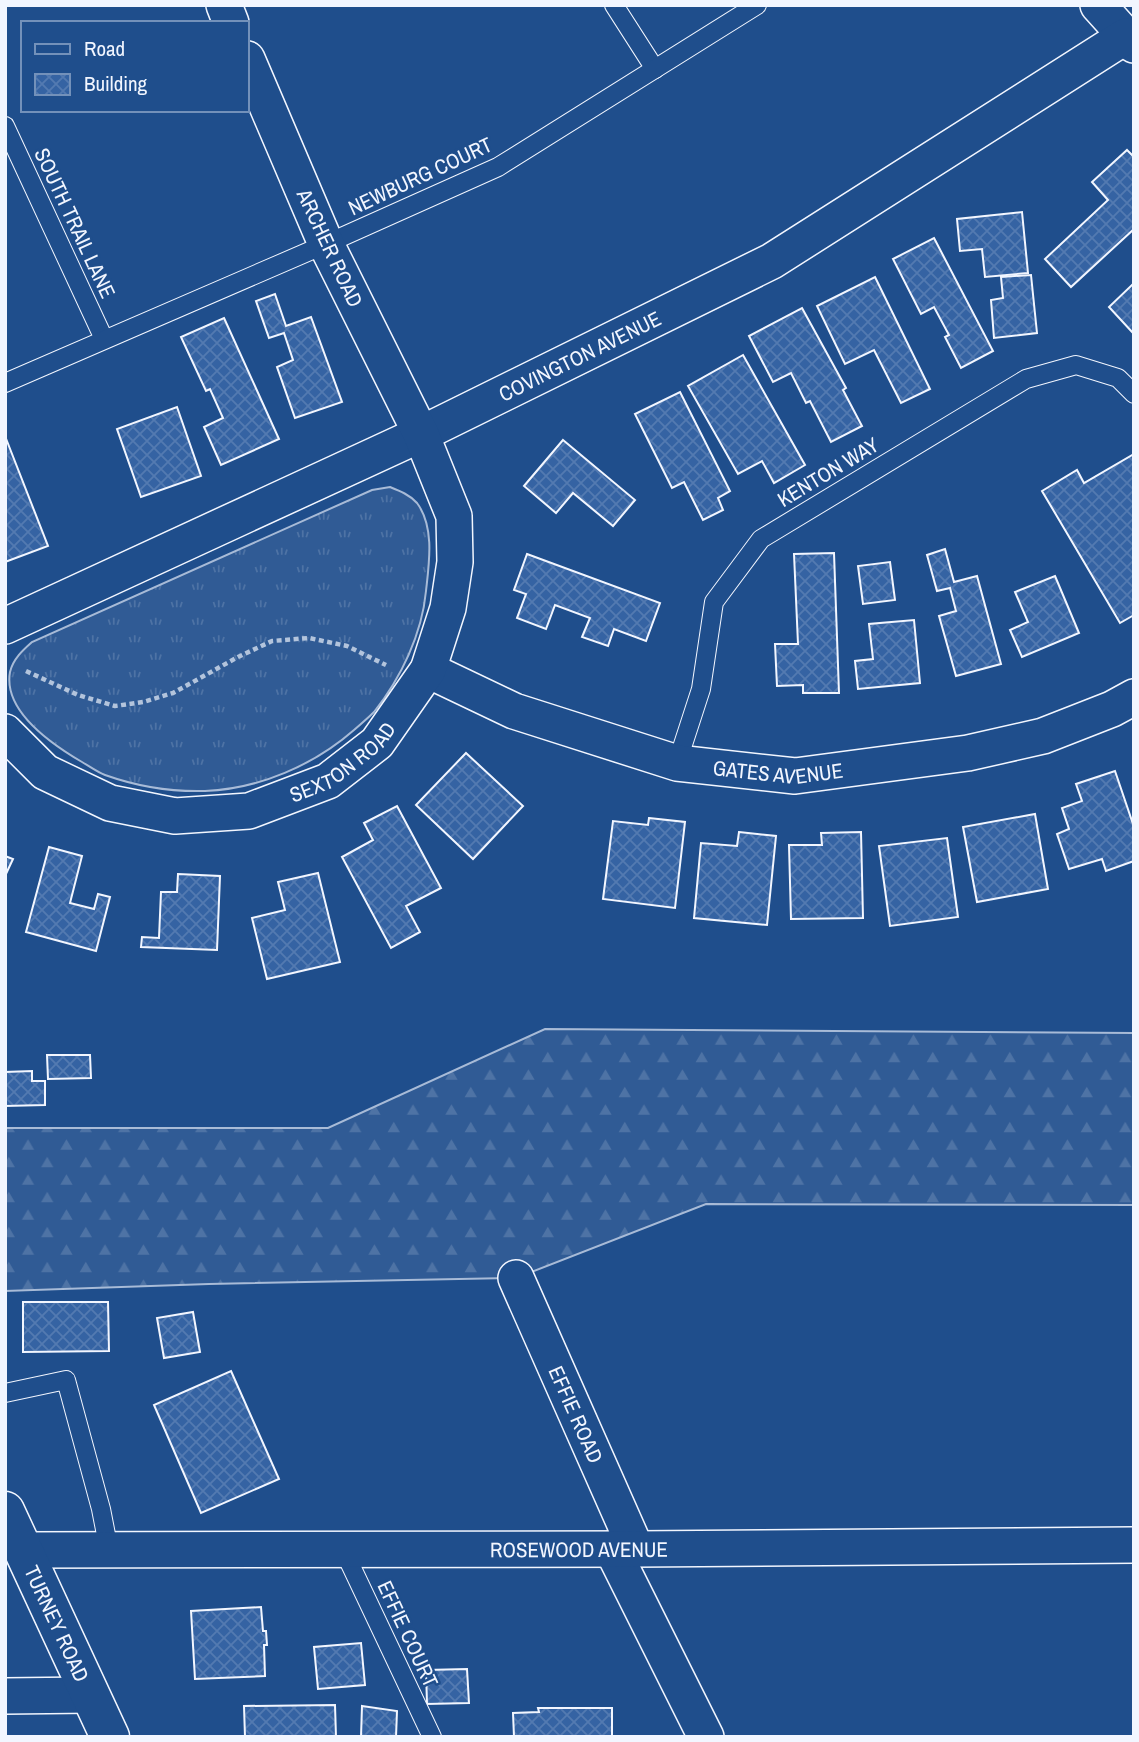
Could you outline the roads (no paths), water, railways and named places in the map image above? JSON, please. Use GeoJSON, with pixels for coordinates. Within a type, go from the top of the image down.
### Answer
{"type":"FeatureCollection","features":[{"type":"Feature","properties":{"kind":"main road","name":"TURNEY ROAD"},"geometry":{"type":"LineString","coordinates":[[5,1511],[110,1737]]}},
{"type":"Feature","properties":{"kind":"street"},"geometry":{"type":"LineString","coordinates":[[1098,5],[1130,41]]}},
{"type":"Feature","properties":{"kind":"street","name":"COVINGTON AVENUE"},"geometry":{"type":"LineString","coordinates":[[5,625],[421,434],[772,261],[1130,41]]}},
{"type":"Feature","properties":{"kind":"street","name":"ARCHER ROAD"},"geometry":{"type":"LineString","coordinates":[[248,61],[326,244],[421,434]]}},
{"type":"Feature","properties":{"kind":"street","name":"SEXTON ROAD"},"geometry":{"type":"LineString","coordinates":[[5,732],[45,772],[110,803],[175,817],[248,811],[328,781],[377,743],[428,670],[448,608],[455,562],[454,516],[421,434]]}},
{"type":"Feature","properties":{"kind":"street","name":"GATES AVENUE"},"geometry":{"type":"LineString","coordinates":[[428,670],[514,711],[677,763],[795,776],[968,753],[1043,736],[1112,709],[1134,697]]}},
{"type":"Feature","properties":{"kind":"street","name":"EFFIE ROAD"},"geometry":{"type":"LineString","coordinates":[[516,1278],[624,1549],[706,1737]]}},
{"type":"Feature","properties":{"kind":"street","name":"ROSEWOOD AVENUE"},"geometry":{"type":"LineString","coordinates":[[24,1550],[1134,1545]]}},
{"type":"Feature","properties":{"kind":"street"},"geometry":{"type":"LineString","coordinates":[[5,1696],[90,1695]]}},
{"type":"Feature","properties":{"kind":"lane"},"geometry":{"type":"LineString","coordinates":[[614,5],[655,69]]}},
{"type":"Feature","properties":{"kind":"lane","name":"NEWBURG COURT"},"geometry":{"type":"LineString","coordinates":[[5,383],[498,167],[757,5]]}},
{"type":"Feature","properties":{"kind":"lane","name":"SOUTH TRAIL LANE"},"geometry":{"type":"LineString","coordinates":[[5,126],[104,339]]}},
{"type":"Feature","properties":{"kind":"lane","name":"KENTON WAY"},"geometry":{"type":"LineString","coordinates":[[677,763],[701,689],[714,602],[761,539],[1027,379],[1076,365],[1118,378],[1134,394]]}},
{"type":"Feature","properties":{"kind":"lane"},"geometry":{"type":"LineString","coordinates":[[5,1393],[66,1380],[101,1509],[109,1550]]}},
{"type":"Feature","properties":{"kind":"lane","name":"EFFIE COURT"},"geometry":{"type":"LineString","coordinates":[[343,1549],[432,1737]]}}]}
